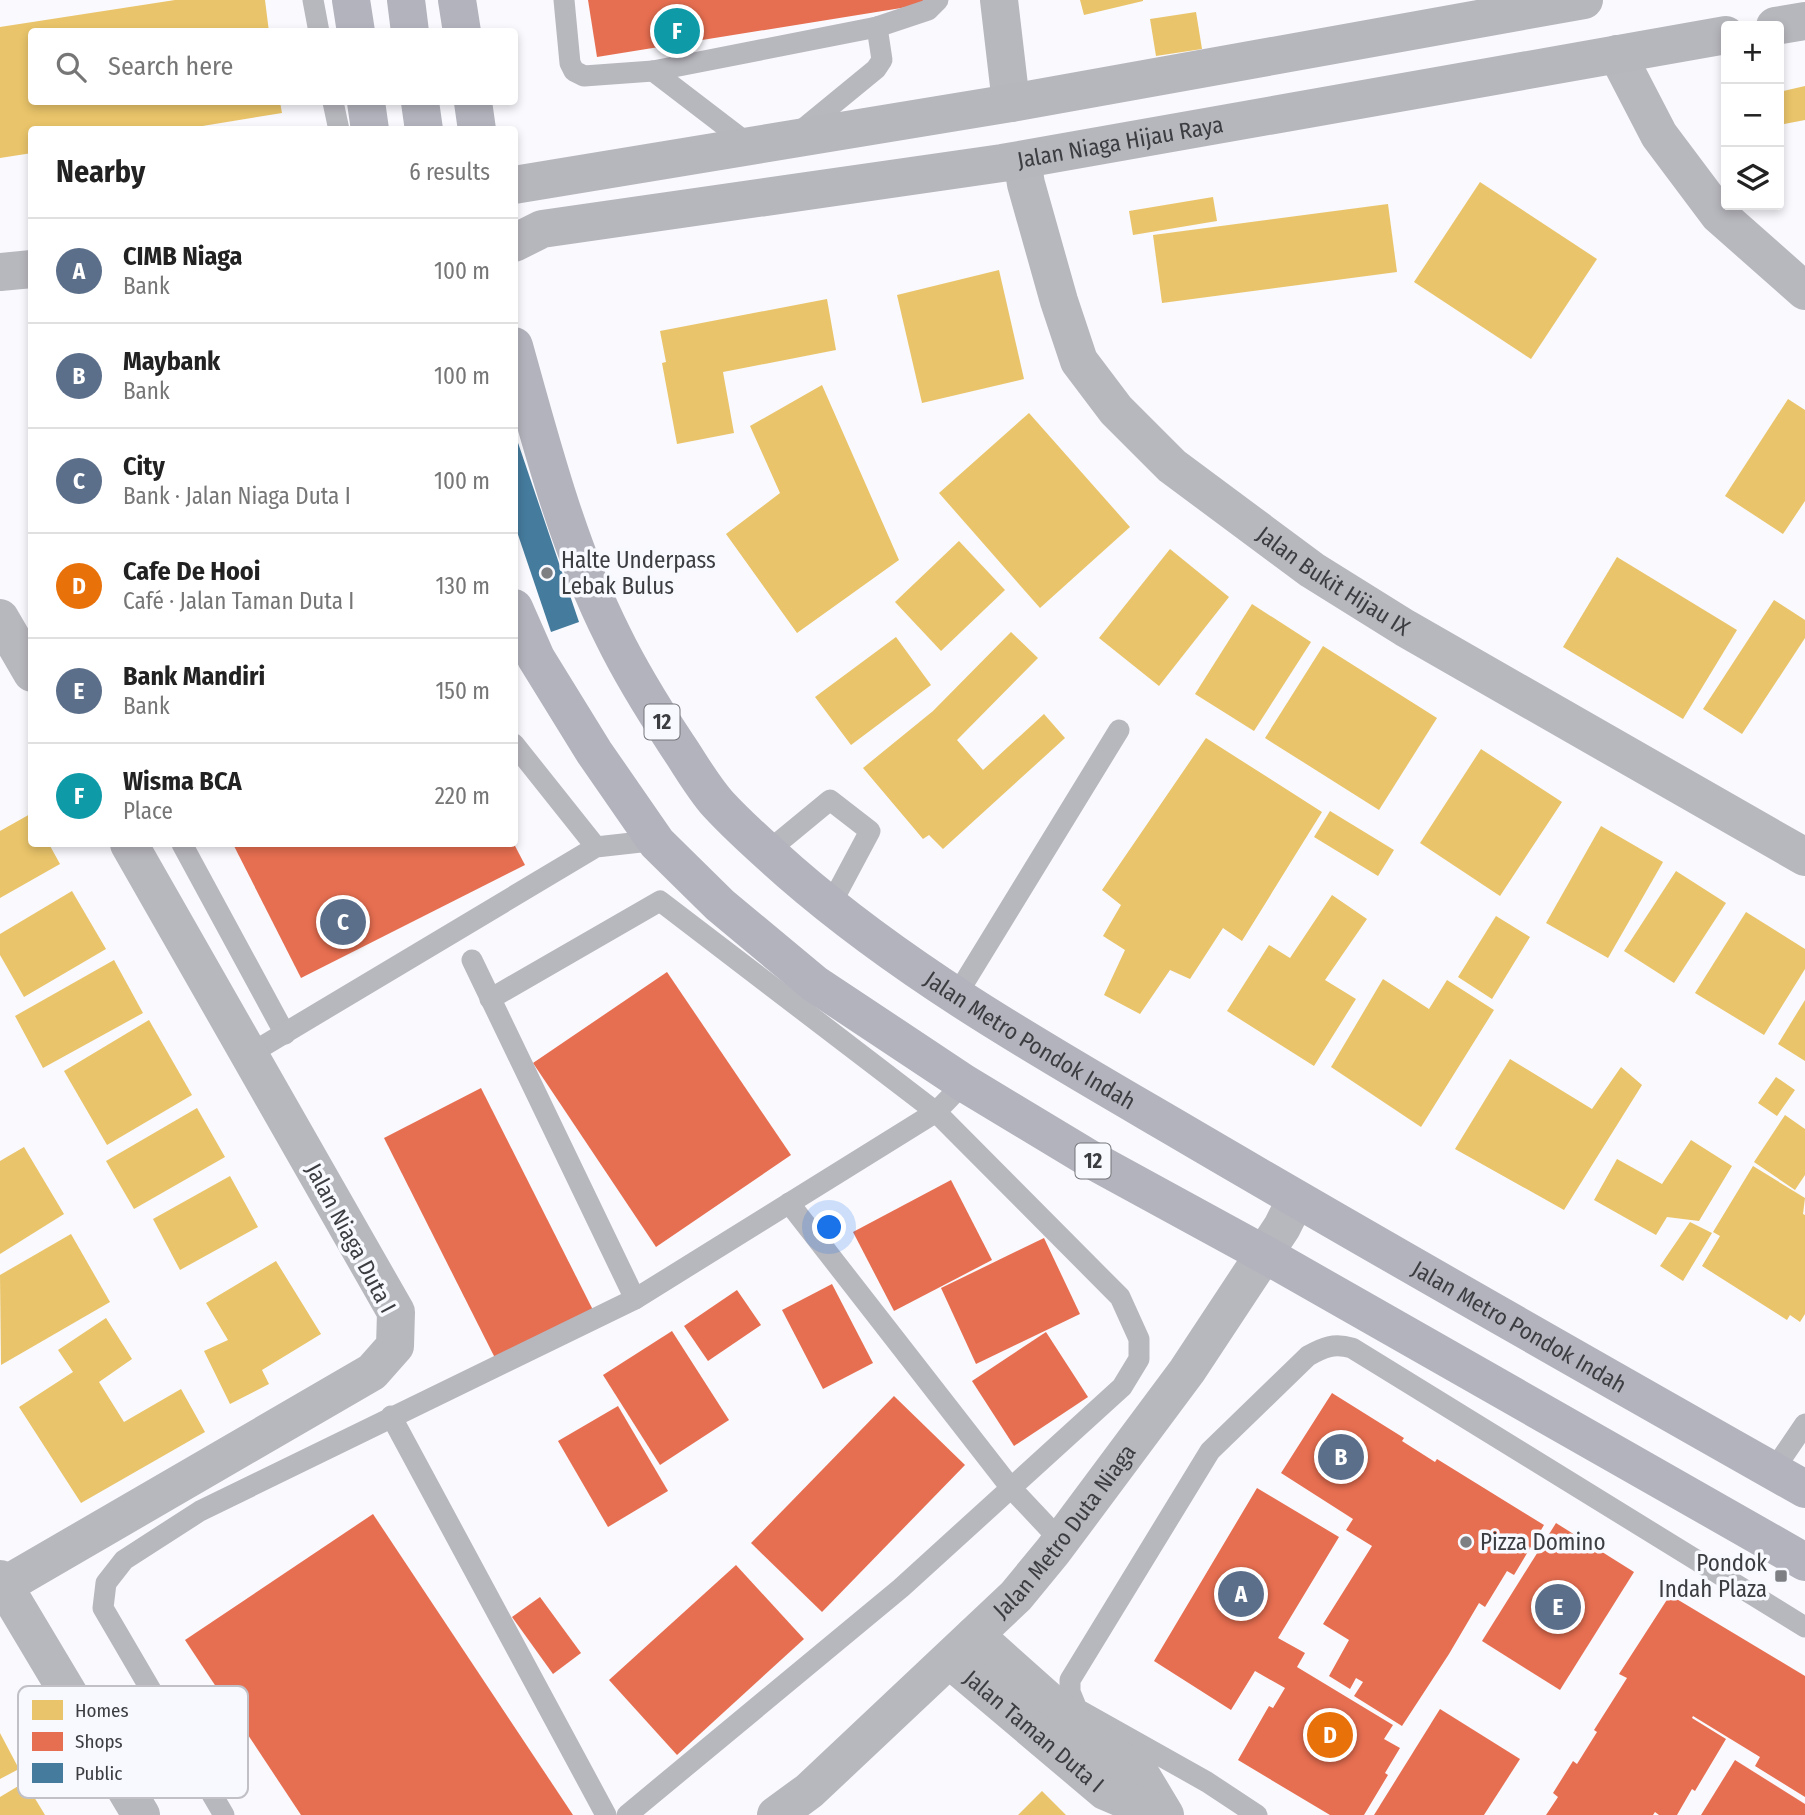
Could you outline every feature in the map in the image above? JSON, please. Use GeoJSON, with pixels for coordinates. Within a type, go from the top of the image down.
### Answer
{"type":"FeatureCollection","features":[{"type":"Feature","properties":{"kind":"highway"},"geometry":{"type":"LineString","coordinates":[[352,0],[356,28]]}},
{"type":"Feature","properties":{"kind":"highway"},"geometry":{"type":"LineString","coordinates":[[406,0],[410,28]]}},
{"type":"Feature","properties":{"kind":"highway"},"geometry":{"type":"LineString","coordinates":[[457,0],[461,28]]}},
{"type":"Feature","properties":{"kind":"highway"},"geometry":{"type":"LineString","coordinates":[[366,105],[369,126]]}},
{"type":"Feature","properties":{"kind":"highway"},"geometry":{"type":"LineString","coordinates":[[420,105],[423,126]]}},
{"type":"Feature","properties":{"kind":"highway"},"geometry":{"type":"LineString","coordinates":[[473,105],[476,126]]}},
{"type":"Feature","properties":{"kind":"highway","name":"Jalan Metro Pondok Indah"},"geometry":{"type":"LineString","coordinates":[[518,360],[575,546],[612,636],[663,723],[716,802],[767,852],[882,946],[956,996],[1296,1199],[1789,1480]]}},
{"type":"Feature","properties":{"kind":"highway","name":"12"},"geometry":{"type":"LineString","coordinates":[[518,617],[536,658],[594,752],[657,843],[720,905],[815,984],[964,1083],[1090,1159],[1265,1254],[1805,1562]]}},
{"type":"Feature","properties":{"kind":"street"},"geometry":{"type":"LineString","coordinates":[[999,0],[1010,103]]}},
{"type":"Feature","properties":{"kind":"street"},"geometry":{"type":"LineString","coordinates":[[528,236],[534,218],[522,185],[1010,103],[1584,0]]}},
{"type":"Feature","properties":{"kind":"street"},"geometry":{"type":"LineString","coordinates":[[1784,24],[1805,21]]}},
{"type":"Feature","properties":{"kind":"street","name":"Jalan Niaga Hijau Raya"},"geometry":{"type":"LineString","coordinates":[[528,236],[1022,160],[1721,36]]}},
{"type":"Feature","properties":{"kind":"street"},"geometry":{"type":"LineString","coordinates":[[1617,54],[1659,135],[1719,215],[1805,291]]}},
{"type":"Feature","properties":{"kind":"street","name":"Jalan Bukit Hijau IX"},"geometry":{"type":"LineString","coordinates":[[1022,160],[1026,184],[1059,301],[1079,361],[1116,410],[1172,466],[1312,570],[1805,857]]}},
{"type":"Feature","properties":{"kind":"street"},"geometry":{"type":"LineString","coordinates":[[0,272],[28,269]]}},
{"type":"Feature","properties":{"kind":"street"},"geometry":{"type":"LineString","coordinates":[[0,618],[28,666]]}},
{"type":"Feature","properties":{"kind":"street","name":"Jalan Niaga Duta I"},"geometry":{"type":"LineString","coordinates":[[1,1584],[372,1372],[395,1346],[396,1312],[131,847]]}},
{"type":"Feature","properties":{"kind":"street","name":"Jalan Metro Duta Niaga"},"geometry":{"type":"LineString","coordinates":[[776,1815],[809,1791],[1016,1596],[1186,1371],[1265,1254],[1296,1199]]}},
{"type":"Feature","properties":{"kind":"street"},"geometry":{"type":"LineString","coordinates":[[1,1584],[63,1686]]}},
{"type":"Feature","properties":{"kind":"street","name":"Jalan Taman Duta I"},"geometry":{"type":"LineString","coordinates":[[962,1647],[1078,1727],[1141,1775],[1163,1815]]}},
{"type":"Feature","properties":{"kind":"street"},"geometry":{"type":"LineString","coordinates":[[131,1798],[141,1815]]}},
{"type":"Feature","properties":{"kind":"lane"},"geometry":{"type":"LineString","coordinates":[[313,0],[318,28]]}},
{"type":"Feature","properties":{"kind":"lane"},"geometry":{"type":"LineString","coordinates":[[564,0],[570,63],[574,71],[584,76],[653,71],[877,27],[928,10],[937,0]]}},
{"type":"Feature","properties":{"kind":"lane"},"geometry":{"type":"LineString","coordinates":[[792,138],[876,69],[882,61],[877,27]]}},
{"type":"Feature","properties":{"kind":"lane"},"geometry":{"type":"LineString","coordinates":[[653,71],[751,146]]}},
{"type":"Feature","properties":{"kind":"lane"},"geometry":{"type":"LineString","coordinates":[[334,105],[338,126]]}},
{"type":"Feature","properties":{"kind":"lane"},"geometry":{"type":"LineString","coordinates":[[956,996],[1119,730]]}},
{"type":"Feature","properties":{"kind":"lane"},"geometry":{"type":"LineString","coordinates":[[518,749],[596,847]]}},
{"type":"Feature","properties":{"kind":"lane"},"geometry":{"type":"LineString","coordinates":[[767,852],[830,800],[870,831],[830,906]]}},
{"type":"Feature","properties":{"kind":"lane"},"geometry":{"type":"LineString","coordinates":[[243,1044],[596,847],[657,843]]}},
{"type":"Feature","properties":{"kind":"lane"},"geometry":{"type":"LineString","coordinates":[[184,847],[281,1025]]}},
{"type":"Feature","properties":{"kind":"lane"},"geometry":{"type":"LineString","coordinates":[[490,999],[660,901],[936,1112],[1120,1297],[1139,1339],[1139,1359],[1122,1387],[901,1588],[626,1815]]}},
{"type":"Feature","properties":{"kind":"lane"},"geometry":{"type":"LineString","coordinates":[[472,960],[635,1299]]}},
{"type":"Feature","properties":{"kind":"lane"},"geometry":{"type":"LineString","coordinates":[[149,1686],[103,1608],[106,1583],[124,1560],[200,1511],[635,1299],[936,1112],[964,1083]]}},
{"type":"Feature","properties":{"kind":"lane"},"geometry":{"type":"LineString","coordinates":[[789,1203],[1011,1488],[1060,1541]]}},
{"type":"Feature","properties":{"kind":"lane"},"geometry":{"type":"LineString","coordinates":[[1257,1815],[1207,1782],[1077,1709],[1070,1692],[1070,1680],[1210,1451],[1308,1356],[1325,1346],[1352,1348],[1805,1627]]}},
{"type":"Feature","properties":{"kind":"lane"},"geometry":{"type":"LineString","coordinates":[[391,1416],[606,1815]]}},
{"type":"Feature","properties":{"kind":"lane"},"geometry":{"type":"LineString","coordinates":[[1789,1480],[1805,1424]]}},
{"type":"Feature","properties":{"kind":"lane"},"geometry":{"type":"LineString","coordinates":[[214,1798],[224,1815]]}},
{"type":"Feature","properties":{"kind":"building: Homes"},"geometry":{"type":"Polygon","coordinates":[[[175,0],[265,0],[268,28],[28,28],[28,105],[281,105],[282,113],[202,126],[28,126],[28,154],[0,158],[0,27],[175,0]]]}},
{"type":"Feature","properties":{"kind":"building: Homes"},"geometry":{"type":"Polygon","coordinates":[[[1080,0],[1143,0],[1143,1],[1084,15],[1080,0]]]}},
{"type":"Feature","properties":{"kind":"building: Homes"},"geometry":{"type":"Polygon","coordinates":[[[1196,12],[1202,49],[1156,56],[1150,19],[1196,12]]]}},
{"type":"Feature","properties":{"kind":"building: Homes"},"geometry":{"type":"Polygon","coordinates":[[[1805,86],[1805,120],[1784,124],[1784,91],[1805,86]]]}},
{"type":"Feature","properties":{"kind":"building: Homes"},"geometry":{"type":"Polygon","coordinates":[[[1480,182],[1597,259],[1531,359],[1414,282],[1480,182]]]}},
{"type":"Feature","properties":{"kind":"building: Homes"},"geometry":{"type":"Polygon","coordinates":[[[1213,197],[1217,221],[1133,235],[1129,211],[1213,197]]]}},
{"type":"Feature","properties":{"kind":"building: Homes"},"geometry":{"type":"Polygon","coordinates":[[[1388,204],[1397,272],[1162,303],[1153,235],[1388,204]]]}},
{"type":"Feature","properties":{"kind":"building: Homes"},"geometry":{"type":"Polygon","coordinates":[[[999,270],[1024,379],[922,403],[897,295],[999,270]]]}},
{"type":"Feature","properties":{"kind":"building: Homes"},"geometry":{"type":"Polygon","coordinates":[[[827,299],[836,350],[723,372],[734,433],[677,444],[662,363],[666,362],[660,331],[827,299]]]}},
{"type":"Feature","properties":{"kind":"building: Homes"},"geometry":{"type":"Polygon","coordinates":[[[822,385],[899,560],[797,633],[726,534],[780,493],[750,426],[822,385]]]}},
{"type":"Feature","properties":{"kind":"building: Homes"},"geometry":{"type":"Polygon","coordinates":[[[1788,399],[1805,410],[1805,501],[1783,534],[1725,496],[1788,399]]]}},
{"type":"Feature","properties":{"kind":"building: Homes"},"geometry":{"type":"Polygon","coordinates":[[[1029,413],[1130,527],[1040,608],[939,493],[1029,413]]]}},
{"type":"Feature","properties":{"kind":"building: Homes"},"geometry":{"type":"Polygon","coordinates":[[[959,541],[1005,590],[941,651],[895,602],[959,541]]]}},
{"type":"Feature","properties":{"kind":"building: Homes"},"geometry":{"type":"Polygon","coordinates":[[[1170,549],[1229,597],[1159,686],[1099,638],[1170,549]]]}},
{"type":"Feature","properties":{"kind":"building: Homes"},"geometry":{"type":"Polygon","coordinates":[[[1617,557],[1737,630],[1683,719],[1563,647],[1617,557]]]}},
{"type":"Feature","properties":{"kind":"building: Homes"},"geometry":{"type":"Polygon","coordinates":[[[1774,600],[1805,620],[1805,638],[1742,734],[1703,709],[1774,600]]]}},
{"type":"Feature","properties":{"kind":"building: Homes"},"geometry":{"type":"Polygon","coordinates":[[[1252,604],[1311,642],[1254,731],[1195,694],[1252,604]]]}},
{"type":"Feature","properties":{"kind":"building: Homes"},"geometry":{"type":"Polygon","coordinates":[[[1011,632],[1038,658],[957,740],[983,770],[1044,714],[1065,738],[943,849],[929,835],[923,839],[863,768],[933,711],[1011,632]]]}},
{"type":"Feature","properties":{"kind":"building: Homes"},"geometry":{"type":"Polygon","coordinates":[[[896,637],[931,685],[851,745],[815,697],[896,637]]]}},
{"type":"Feature","properties":{"kind":"building: Homes"},"geometry":{"type":"Polygon","coordinates":[[[1323,646],[1437,718],[1379,810],[1265,738],[1323,646]]]}},
{"type":"Feature","properties":{"kind":"building: Homes"},"geometry":{"type":"Polygon","coordinates":[[[1206,738],[1322,812],[1242,941],[1223,928],[1190,979],[1170,970],[1140,1014],[1104,995],[1125,950],[1103,936],[1121,905],[1102,890],[1206,738]]]}},
{"type":"Feature","properties":{"kind":"building: Homes"},"geometry":{"type":"Polygon","coordinates":[[[1481,749],[1562,802],[1500,896],[1420,843],[1481,749]]]}},
{"type":"Feature","properties":{"kind":"building: Homes"},"geometry":{"type":"Polygon","coordinates":[[[1330,811],[1394,850],[1378,876],[1314,837],[1330,811]]]}},
{"type":"Feature","properties":{"kind":"building: Homes"},"geometry":{"type":"Polygon","coordinates":[[[28,815],[28,847],[51,847],[60,864],[0,898],[0,831],[28,815]]]}},
{"type":"Feature","properties":{"kind":"building: Homes"},"geometry":{"type":"Polygon","coordinates":[[[1601,826],[1663,862],[1608,958],[1546,923],[1601,826]]]}},
{"type":"Feature","properties":{"kind":"building: Homes"},"geometry":{"type":"Polygon","coordinates":[[[1676,871],[1726,903],[1674,983],[1624,951],[1676,871]]]}},
{"type":"Feature","properties":{"kind":"building: Homes"},"geometry":{"type":"Polygon","coordinates":[[[72,891],[106,949],[24,997],[0,955],[0,934],[72,891]]]}},
{"type":"Feature","properties":{"kind":"building: Homes"},"geometry":{"type":"Polygon","coordinates":[[[1332,895],[1367,919],[1325,980],[1356,999],[1314,1066],[1227,1011],[1269,945],[1290,958],[1332,895]]]}},
{"type":"Feature","properties":{"kind":"building: Homes"},"geometry":{"type":"Polygon","coordinates":[[[1746,912],[1805,949],[1805,969],[1764,1035],[1695,993],[1746,912]]]}},
{"type":"Feature","properties":{"kind":"building: Homes"},"geometry":{"type":"Polygon","coordinates":[[[1496,916],[1530,937],[1492,999],[1458,977],[1496,916]]]}},
{"type":"Feature","properties":{"kind":"building: Homes"},"geometry":{"type":"Polygon","coordinates":[[[114,960],[143,1013],[43,1068],[15,1016],[114,960]]]}},
{"type":"Feature","properties":{"kind":"building: Homes"},"geometry":{"type":"Polygon","coordinates":[[[1383,979],[1429,1009],[1447,980],[1494,1010],[1421,1127],[1331,1067],[1383,979]]]}},
{"type":"Feature","properties":{"kind":"building: Homes"},"geometry":{"type":"Polygon","coordinates":[[[1805,1000],[1805,1061],[1778,1044],[1805,1000]]]}},
{"type":"Feature","properties":{"kind":"building: Homes"},"geometry":{"type":"Polygon","coordinates":[[[149,1020],[192,1095],[107,1145],[64,1071],[149,1020]]]}},
{"type":"Feature","properties":{"kind":"building: Homes"},"geometry":{"type":"Polygon","coordinates":[[[1510,1059],[1592,1109],[1621,1067],[1642,1085],[1564,1210],[1455,1149],[1510,1059]]]}},
{"type":"Feature","properties":{"kind":"building: Homes"},"geometry":{"type":"Polygon","coordinates":[[[1776,1077],[1795,1090],[1777,1116],[1758,1103],[1776,1077]]]}},
{"type":"Feature","properties":{"kind":"building: Homes"},"geometry":{"type":"Polygon","coordinates":[[[197,1108],[225,1157],[134,1209],[106,1161],[197,1108]]]}},
{"type":"Feature","properties":{"kind":"building: Homes"},"geometry":{"type":"Polygon","coordinates":[[[1785,1115],[1805,1129],[1805,1175],[1795,1190],[1754,1162],[1785,1115]]]}},
{"type":"Feature","properties":{"kind":"building: Homes"},"geometry":{"type":"Polygon","coordinates":[[[1691,1140],[1732,1166],[1699,1221],[1667,1217],[1656,1235],[1594,1200],[1617,1159],[1662,1184],[1691,1140]]]}},
{"type":"Feature","properties":{"kind":"building: Homes"},"geometry":{"type":"Polygon","coordinates":[[[24,1147],[64,1214],[0,1254],[0,1161],[24,1147]]]}},
{"type":"Feature","properties":{"kind":"building: Homes"},"geometry":{"type":"Polygon","coordinates":[[[1753,1166],[1805,1198],[1805,1314],[1800,1322],[1790,1315],[1787,1320],[1702,1266],[1720,1236],[1713,1232],[1753,1166]]]}},
{"type":"Feature","properties":{"kind":"building: Homes"},"geometry":{"type":"Polygon","coordinates":[[[230,1176],[258,1227],[180,1270],[153,1219],[230,1176]]]}},
{"type":"Feature","properties":{"kind":"building: Homes"},"geometry":{"type":"Polygon","coordinates":[[[1690,1222],[1712,1233],[1683,1281],[1660,1266],[1690,1222]]]}},
{"type":"Feature","properties":{"kind":"building: Homes"},"geometry":{"type":"Polygon","coordinates":[[[71,1234],[110,1302],[1,1365],[0,1275],[71,1234]]]}},
{"type":"Feature","properties":{"kind":"building: Homes"},"geometry":{"type":"Polygon","coordinates":[[[276,1261],[321,1334],[262,1370],[269,1384],[230,1404],[204,1351],[228,1340],[206,1303],[276,1261]]]}},
{"type":"Feature","properties":{"kind":"building: Homes"},"geometry":{"type":"Polygon","coordinates":[[[106,1318],[132,1359],[99,1382],[124,1422],[181,1389],[205,1432],[81,1503],[19,1407],[73,1372],[58,1350],[106,1318]]]}},
{"type":"Feature","properties":{"kind":"building: Homes"},"geometry":{"type":"Polygon","coordinates":[[[0,1733],[18,1770],[0,1779],[0,1733]]]}},
{"type":"Feature","properties":{"kind":"building: Homes"},"geometry":{"type":"Polygon","coordinates":[[[18,1786],[18,1798],[35,1798],[45,1815],[0,1815],[0,1797],[18,1786]]]}},
{"type":"Feature","properties":{"kind":"building: Homes"},"geometry":{"type":"Polygon","coordinates":[[[1042,1791],[1066,1815],[1018,1815],[1042,1791]]]}},
{"type":"Feature","properties":{"kind":"building: Shops"},"geometry":{"type":"Polygon","coordinates":[[[588,0],[926,0],[926,4],[597,57],[588,0]]]}},
{"type":"Feature","properties":{"kind":"building: Shops"},"geometry":{"type":"Polygon","coordinates":[[[235,847],[516,847],[525,865],[301,978],[235,847]]]}},
{"type":"Feature","properties":{"kind":"building: Shops"},"geometry":{"type":"Polygon","coordinates":[[[667,972],[791,1155],[656,1247],[533,1063],[667,972]]]}},
{"type":"Feature","properties":{"kind":"building: Shops"},"geometry":{"type":"Polygon","coordinates":[[[481,1088],[593,1310],[496,1360],[384,1138],[481,1088]]]}},
{"type":"Feature","properties":{"kind":"building: Shops"},"geometry":{"type":"Polygon","coordinates":[[[951,1180],[992,1260],[894,1311],[853,1232],[951,1180]]]}},
{"type":"Feature","properties":{"kind":"building: Shops"},"geometry":{"type":"Polygon","coordinates":[[[1044,1238],[1080,1314],[976,1364],[941,1288],[1044,1238]]]}},
{"type":"Feature","properties":{"kind":"building: Shops"},"geometry":{"type":"Polygon","coordinates":[[[832,1284],[873,1363],[823,1389],[782,1310],[832,1284]]]}},
{"type":"Feature","properties":{"kind":"building: Shops"},"geometry":{"type":"Polygon","coordinates":[[[737,1290],[761,1325],[708,1361],[684,1326],[737,1290]]]}},
{"type":"Feature","properties":{"kind":"building: Shops"},"geometry":{"type":"Polygon","coordinates":[[[672,1331],[729,1420],[660,1465],[603,1375],[672,1331]]]}},
{"type":"Feature","properties":{"kind":"building: Shops"},"geometry":{"type":"Polygon","coordinates":[[[1046,1332],[1088,1397],[1014,1446],[972,1381],[1046,1332]]]}},
{"type":"Feature","properties":{"kind":"building: Shops"},"geometry":{"type":"Polygon","coordinates":[[[1332,1393],[1404,1438],[1402,1441],[1435,1462],[1437,1459],[1544,1525],[1514,1575],[1507,1571],[1485,1607],[1479,1603],[1402,1726],[1354,1696],[1363,1682],[1356,1678],[1350,1689],[1329,1676],[1349,1640],[1323,1624],[1372,1546],[1346,1530],[1353,1519],[1281,1473],[1332,1393]]]}},
{"type":"Feature","properties":{"kind":"building: Shops"},"geometry":{"type":"Polygon","coordinates":[[[894,1396],[965,1465],[822,1612],[751,1543],[894,1396]]]}},
{"type":"Feature","properties":{"kind":"building: Shops"},"geometry":{"type":"Polygon","coordinates":[[[618,1406],[668,1491],[608,1527],[558,1441],[618,1406]]]}},
{"type":"Feature","properties":{"kind":"building: Shops"},"geometry":{"type":"Polygon","coordinates":[[[1257,1488],[1339,1537],[1278,1638],[1305,1653],[1297,1667],[1393,1725],[1384,1739],[1400,1748],[1385,1773],[1388,1775],[1364,1815],[1330,1815],[1238,1760],[1269,1706],[1273,1708],[1285,1688],[1255,1671],[1231,1710],[1154,1661],[1257,1488]]]}},
{"type":"Feature","properties":{"kind":"building: Shops"},"geometry":{"type":"Polygon","coordinates":[[[373,1514],[573,1815],[301,1815],[248,1735],[248,1686],[215,1686],[185,1640],[373,1514]]]}},
{"type":"Feature","properties":{"kind":"building: Shops"},"geometry":{"type":"Polygon","coordinates":[[[1556,1523],[1634,1572],[1560,1690],[1482,1641],[1556,1523]]]}},
{"type":"Feature","properties":{"kind":"building: Shops"},"geometry":{"type":"Polygon","coordinates":[[[736,1565],[804,1639],[677,1755],[609,1680],[736,1565]]]}},
{"type":"Feature","properties":{"kind":"building: Shops"},"geometry":{"type":"Polygon","coordinates":[[[1670,1595],[1805,1676],[1805,1797],[1755,1766],[1760,1757],[1693,1716],[1692,1718],[1726,1739],[1695,1791],[1692,1789],[1677,1815],[1659,1815],[1655,1812],[1653,1815],[1546,1815],[1558,1797],[1553,1793],[1573,1761],[1577,1764],[1597,1732],[1594,1730],[1627,1678],[1619,1674],[1670,1595]]]}},
{"type":"Feature","properties":{"kind":"building: Shops"},"geometry":{"type":"Polygon","coordinates":[[[540,1597],[581,1653],[553,1674],[512,1617],[540,1597]]]}},
{"type":"Feature","properties":{"kind":"building: Shops"},"geometry":{"type":"Polygon","coordinates":[[[1440,1709],[1520,1759],[1484,1815],[1374,1815],[1440,1709]]]}},
{"type":"Feature","properties":{"kind":"building: Shops"},"geometry":{"type":"Polygon","coordinates":[[[1735,1760],[1805,1804],[1805,1815],[1701,1815],[1735,1760]]]}},
{"type":"Feature","properties":{"kind":"building: Public","name":"Halte Underpass Lebak Bulus"},"geometry":{"type":"Polygon","coordinates":[[[518,443],[579,622],[551,632],[518,535],[518,443]]]}},
{"type":"Feature","properties":{"kind":"place","name":"Wisma BCA"},"geometry":{"type":"Point","coordinates":[677,31]}},
{"type":"Feature","properties":{"kind":"place","name":"Halte Underpass Lebak Bulus"},"geometry":{"type":"Point","coordinates":[547,573]}},
{"type":"Feature","properties":{"kind":"place","name":"City"},"geometry":{"type":"Point","coordinates":[343,922]}},
{"type":"Feature","properties":{"kind":"place","name":"Maybank"},"geometry":{"type":"Point","coordinates":[1341,1457]}},
{"type":"Feature","properties":{"kind":"place","name":"Pizza Domino"},"geometry":{"type":"Point","coordinates":[1466,1542]}},
{"type":"Feature","properties":{"kind":"place","name":"Pondok Indah Plaza"},"geometry":{"type":"Point","coordinates":[1781,1576]}},
{"type":"Feature","properties":{"kind":"place","name":"CIMB Niaga"},"geometry":{"type":"Point","coordinates":[1241,1594]}},
{"type":"Feature","properties":{"kind":"place","name":"Bank Mandiri"},"geometry":{"type":"Point","coordinates":[1558,1607]}},
{"type":"Feature","properties":{"kind":"place","name":"Cafe De Hooi"},"geometry":{"type":"Point","coordinates":[1330,1735]}}]}
